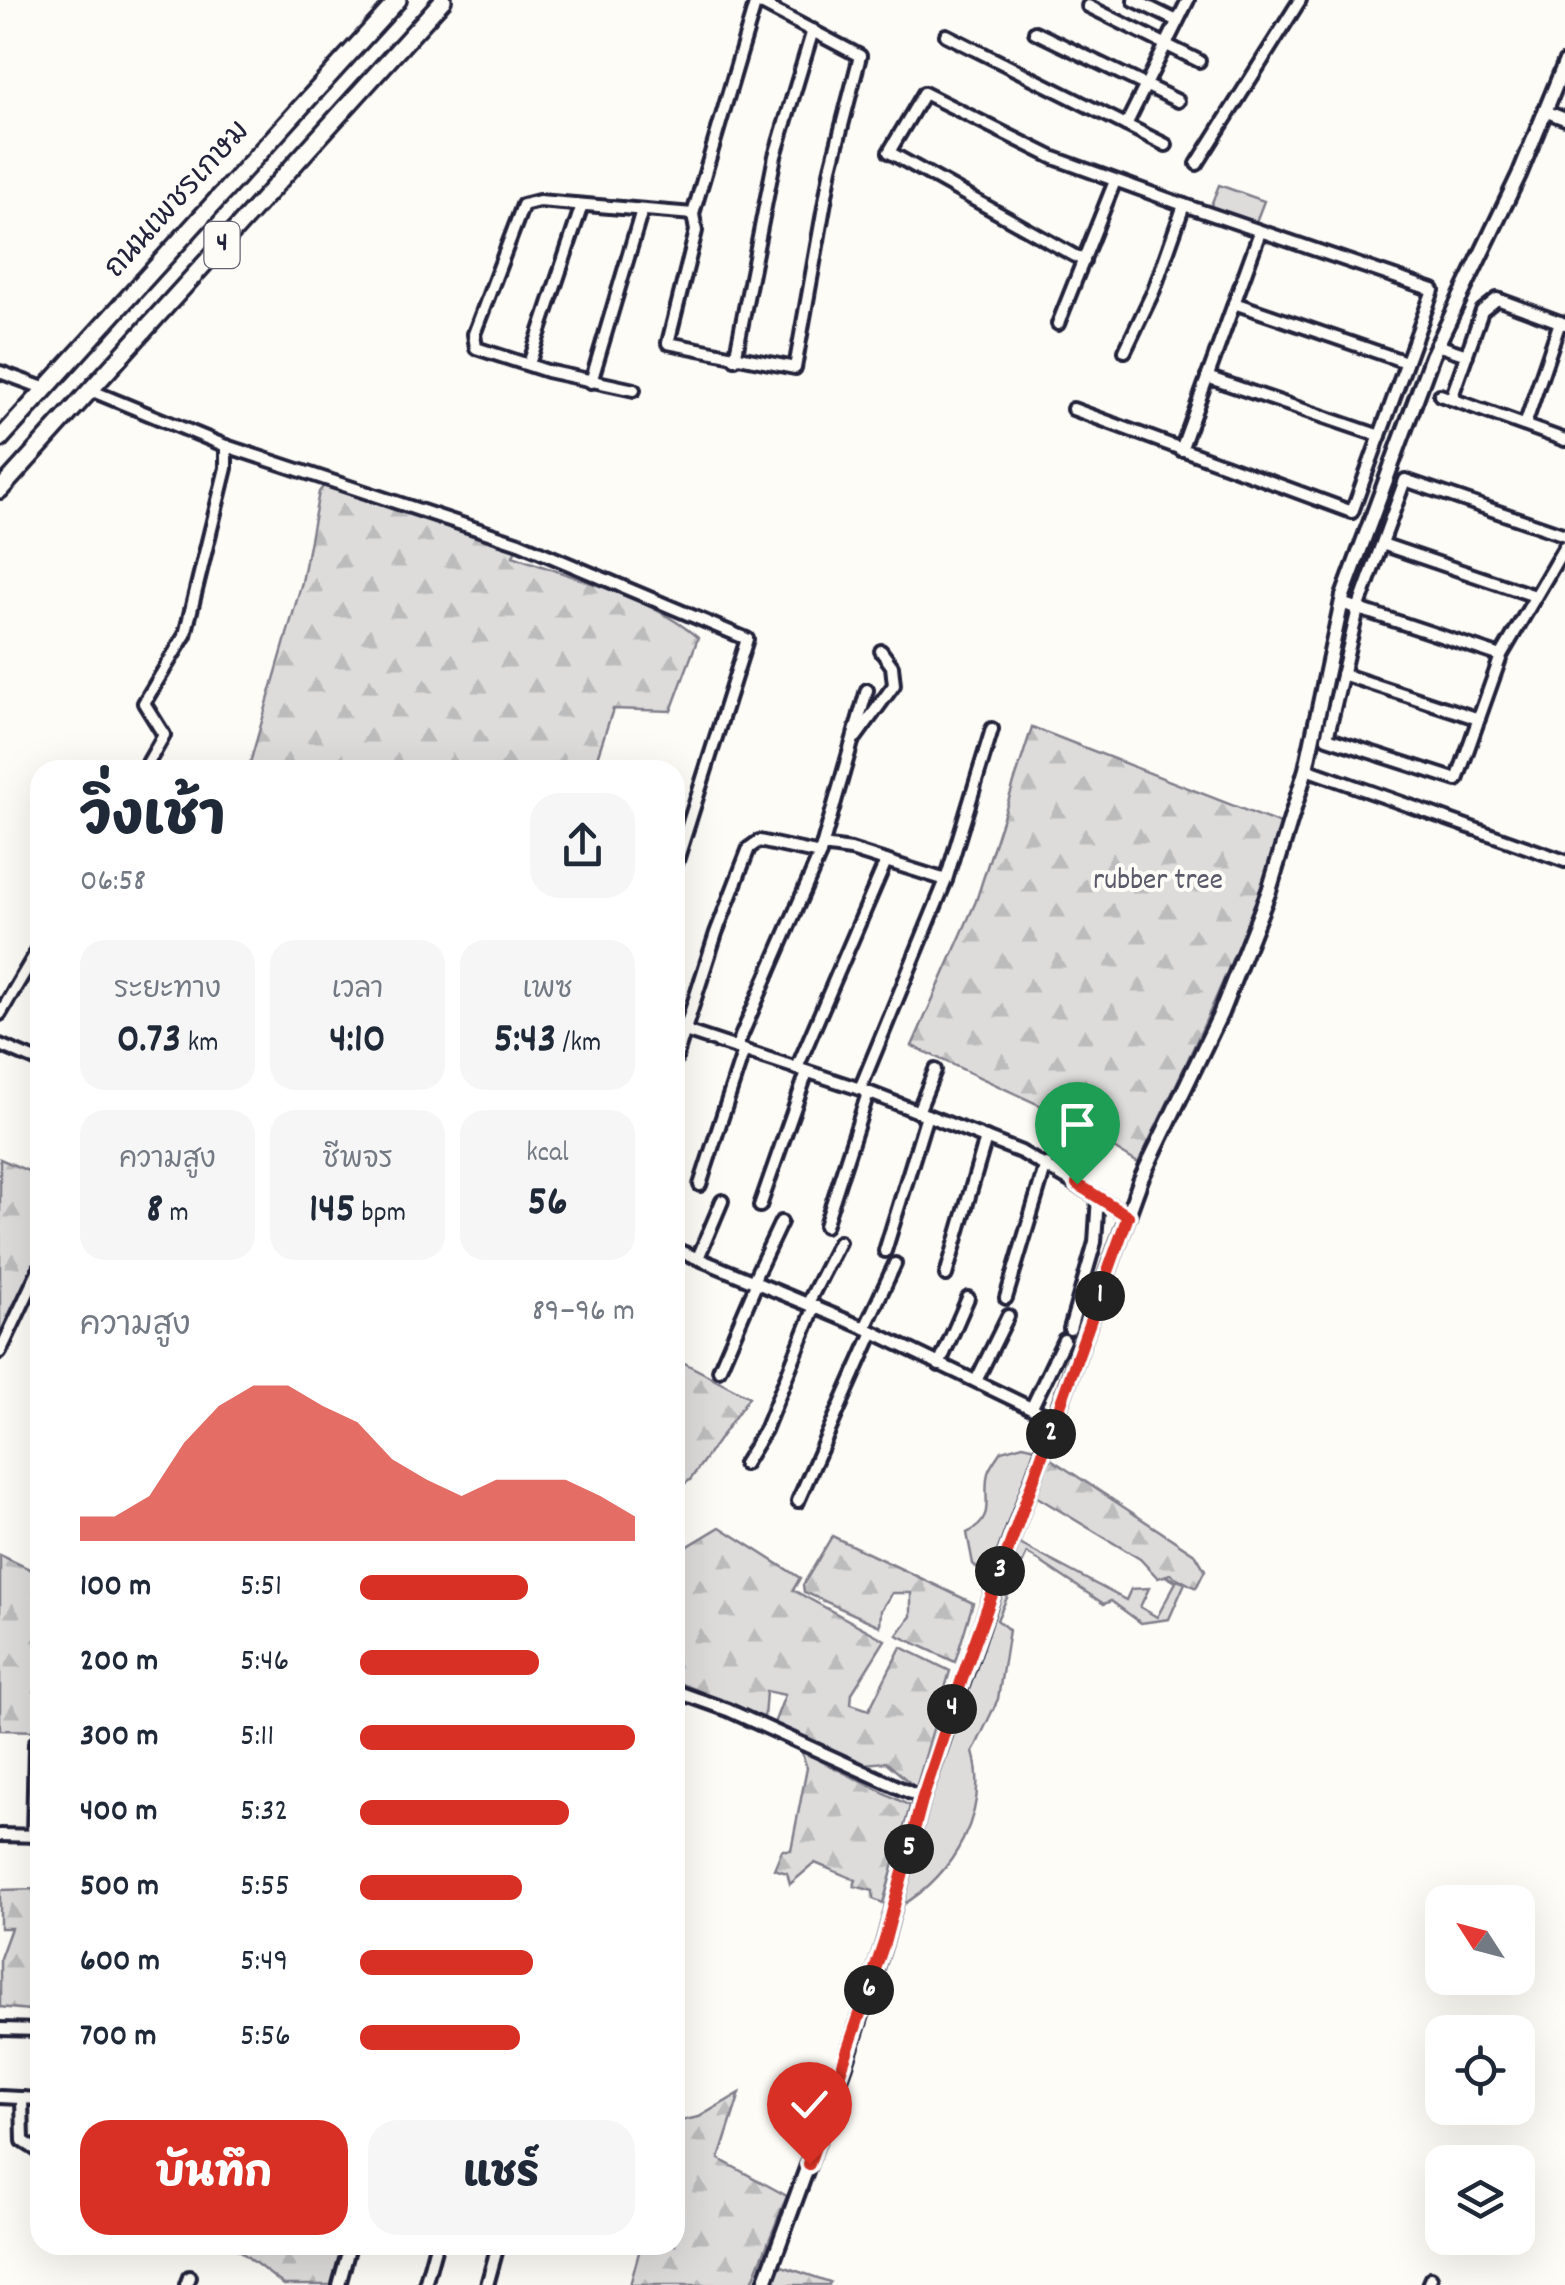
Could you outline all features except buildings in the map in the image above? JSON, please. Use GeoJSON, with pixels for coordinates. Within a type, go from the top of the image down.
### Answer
{"type":"FeatureCollection","features":[{"type":"Feature","properties":{"kind":"highway","name":"ถนนเพชรเกษม"},"geometry":{"type":"LineString","coordinates":[[0,438],[398,0]]}},
{"type":"Feature","properties":{"kind":"highway","name":"ถนนเพชรเกษม"},"geometry":{"type":"LineString","coordinates":[[0,490],[443,0]]}},
{"type":"Feature","properties":{"kind":"street"},"geometry":{"type":"LineString","coordinates":[[1134,0],[1177,21]]}},
{"type":"Feature","properties":{"kind":"street"},"geometry":{"type":"LineString","coordinates":[[1126,125],[1188,0]]}},
{"type":"Feature","properties":{"kind":"street"},"geometry":{"type":"LineString","coordinates":[[1197,164],[1300,0]]}},
{"type":"Feature","properties":{"kind":"street"},"geometry":{"type":"LineString","coordinates":[[755,1],[813,30],[860,56],[832,168],[795,368],[668,343],[696,231],[693,214],[755,1]]}},
{"type":"Feature","properties":{"kind":"street"},"geometry":{"type":"LineString","coordinates":[[1088,6],[1198,61]]}},
{"type":"Feature","properties":{"kind":"street"},"geometry":{"type":"LineString","coordinates":[[735,359],[776,156],[813,30]]}},
{"type":"Feature","properties":{"kind":"street"},"geometry":{"type":"LineString","coordinates":[[1035,32],[1178,101]]}},
{"type":"Feature","properties":{"kind":"street"},"geometry":{"type":"LineString","coordinates":[[946,35],[1166,144]]}},
{"type":"Feature","properties":{"kind":"street"},"geometry":{"type":"LineString","coordinates":[[764,2285],[845,2065],[922,1798],[1128,1216],[1220,1016],[1268,891],[1306,769],[1341,603],[1437,345],[1565,62]]}},
{"type":"Feature","properties":{"kind":"street"},"geometry":{"type":"LineString","coordinates":[[1073,409],[1352,512],[1433,290],[1054,158],[924,93],[888,152],[1084,261]]}},
{"type":"Feature","properties":{"kind":"street"},"geometry":{"type":"LineString","coordinates":[[1545,111],[1565,119]]}},
{"type":"Feature","properties":{"kind":"street"},"geometry":{"type":"LineString","coordinates":[[1058,324],[1115,181]]}},
{"type":"Feature","properties":{"kind":"street"},"geometry":{"type":"LineString","coordinates":[[634,390],[590,382],[476,348],[474,334],[523,204],[539,201],[693,214]]}},
{"type":"Feature","properties":{"kind":"street"},"geometry":{"type":"LineString","coordinates":[[529,364],[582,205]]}},
{"type":"Feature","properties":{"kind":"street"},"geometry":{"type":"LineString","coordinates":[[1124,351],[1154,290],[1184,206]]}},
{"type":"Feature","properties":{"kind":"street"},"geometry":{"type":"LineString","coordinates":[[590,382],[642,210]]}},
{"type":"Feature","properties":{"kind":"street"},"geometry":{"type":"LineString","coordinates":[[1181,450],[1260,232]]}},
{"type":"Feature","properties":{"kind":"street"},"geometry":{"type":"LineString","coordinates":[[1525,425],[1562,323],[1497,299],[1482,310],[1446,397],[1565,440]]}},
{"type":"Feature","properties":{"kind":"street"},"geometry":{"type":"LineString","coordinates":[[1234,303],[1406,362]]}},
{"type":"Feature","properties":{"kind":"street"},"geometry":{"type":"LineString","coordinates":[[1437,345],[1466,355]]}},
{"type":"Feature","properties":{"kind":"street"},"geometry":{"type":"LineString","coordinates":[[0,372],[46,388]]}},
{"type":"Feature","properties":{"kind":"street"},"geometry":{"type":"LineString","coordinates":[[1208,377],[1380,436]]}},
{"type":"Feature","properties":{"kind":"street"},"geometry":{"type":"LineString","coordinates":[[90,390],[226,446],[519,544],[746,640],[685,835]]}},
{"type":"Feature","properties":{"kind":"street"},"geometry":{"type":"LineString","coordinates":[[150,760],[164,735],[144,703],[185,635],[223,483],[226,446]]}},
{"type":"Feature","properties":{"kind":"street"},"geometry":{"type":"LineString","coordinates":[[1565,535],[1405,480],[1358,609],[1327,738],[1458,780],[1501,656],[1565,546]]}},
{"type":"Feature","properties":{"kind":"street"},"geometry":{"type":"LineString","coordinates":[[1382,544],[1535,596]]}},
{"type":"Feature","properties":{"kind":"street"},"geometry":{"type":"LineString","coordinates":[[1341,603],[1501,656]]}},
{"type":"Feature","properties":{"kind":"street"},"geometry":{"type":"LineString","coordinates":[[852,742],[894,685],[892,666],[881,651]]}},
{"type":"Feature","properties":{"kind":"street"},"geometry":{"type":"LineString","coordinates":[[1342,674],[1479,719]]}},
{"type":"Feature","properties":{"kind":"street"},"geometry":{"type":"LineString","coordinates":[[700,1185],[740,1049],[821,850],[867,690]]}},
{"type":"Feature","properties":{"kind":"street"},"geometry":{"type":"LineString","coordinates":[[825,1226],[864,1091],[946,880],[992,729]]}},
{"type":"Feature","properties":{"kind":"street"},"geometry":{"type":"LineString","coordinates":[[1306,769],[1565,862]]}},
{"type":"Feature","properties":{"kind":"street"},"geometry":{"type":"LineString","coordinates":[[946,880],[886,861],[760,841],[752,845],[716,933],[685,1031],[864,1091],[986,1138],[1046,1164],[1128,1216]]}},
{"type":"Feature","properties":{"kind":"street"},"geometry":{"type":"LineString","coordinates":[[760,1206],[802,1070],[886,861]]}},
{"type":"Feature","properties":{"kind":"street"},"geometry":{"type":"LineString","coordinates":[[0,1014],[30,963]]}},
{"type":"Feature","properties":{"kind":"street"},"geometry":{"type":"LineString","coordinates":[[0,1045],[30,1058]]}},
{"type":"Feature","properties":{"kind":"street"},"geometry":{"type":"LineString","coordinates":[[886,1251],[936,1070]]}},
{"type":"Feature","properties":{"kind":"street"},"geometry":{"type":"LineString","coordinates":[[946,1275],[986,1138]]}},
{"type":"Feature","properties":{"kind":"street"},"geometry":{"type":"LineString","coordinates":[[1006,1298],[1046,1164]]}},
{"type":"Feature","properties":{"kind":"street"},"geometry":{"type":"LineString","coordinates":[[1032,1406],[1067,1335],[1096,1242],[1098,1197]]}},
{"type":"Feature","properties":{"kind":"street"},"geometry":{"type":"LineString","coordinates":[[698,1258],[722,1201]]}},
{"type":"Feature","properties":{"kind":"street"},"geometry":{"type":"LineString","coordinates":[[719,1370],[781,1222]]}},
{"type":"Feature","properties":{"kind":"street"},"geometry":{"type":"LineString","coordinates":[[744,1464],[764,1430],[840,1242]]}},
{"type":"Feature","properties":{"kind":"street"},"geometry":{"type":"LineString","coordinates":[[685,1253],[869,1330],[1056,1420]]}},
{"type":"Feature","properties":{"kind":"street"},"geometry":{"type":"LineString","coordinates":[[798,1501],[896,1264]]}},
{"type":"Feature","properties":{"kind":"street"},"geometry":{"type":"LineString","coordinates":[[0,1352],[30,1288]]}},
{"type":"Feature","properties":{"kind":"street"},"geometry":{"type":"LineString","coordinates":[[939,1364],[968,1298]]}},
{"type":"Feature","properties":{"kind":"street"},"geometry":{"type":"LineString","coordinates":[[977,1380],[1008,1316]]}},
{"type":"Feature","properties":{"kind":"street"},"geometry":{"type":"LineString","coordinates":[[685,1695],[728,1710],[922,1798]]}},
{"type":"Feature","properties":{"kind":"street"},"geometry":{"type":"LineString","coordinates":[[0,1836],[30,1836]]}},
{"type":"Feature","properties":{"kind":"street"},"geometry":{"type":"LineString","coordinates":[[0,2029],[30,2030]]}},
{"type":"Feature","properties":{"kind":"street"},"geometry":{"type":"LineString","coordinates":[[0,2097],[30,2098]]}},
{"type":"Feature","properties":{"kind":"street"},"geometry":{"type":"LineString","coordinates":[[22,2098],[22,2141],[30,2146]]}},
{"type":"Feature","properties":{"kind":"street"},"geometry":{"type":"LineString","coordinates":[[339,2285],[347,2255]]}},
{"type":"Feature","properties":{"kind":"street"},"geometry":{"type":"LineString","coordinates":[[425,2285],[433,2255]]}},
{"type":"Feature","properties":{"kind":"street"},"geometry":{"type":"LineString","coordinates":[[487,2285],[495,2255]]}},
{"type":"Feature","properties":{"kind":"green space"},"geometry":{"type":"Polygon","coordinates":[[[1219,185],[1264,201],[1254,227],[1209,210],[1219,185]]]}},
{"type":"Feature","properties":{"kind":"green space"},"geometry":{"type":"Polygon","coordinates":[[[331,476],[517,547],[513,556],[634,599],[678,623],[698,638],[671,711],[613,709],[596,760],[251,760],[302,582],[319,492],[331,476]]]}},
{"type":"Feature","properties":{"kind":"green space","name":"rubber tree"},"geometry":{"type":"Polygon","coordinates":[[[1032,727],[1283,825],[1216,997],[1138,1163],[1059,1114],[912,1046],[976,901],[1032,727]]]}},
{"type":"Feature","properties":{"kind":"green space"},"geometry":{"type":"Polygon","coordinates":[[[0,1159],[30,1172],[30,1290],[0,1356],[0,1159]]]}},
{"type":"Feature","properties":{"kind":"green space"},"geometry":{"type":"Polygon","coordinates":[[[685,1363],[749,1397],[685,1483],[685,1363]]]}},
{"type":"Feature","properties":{"kind":"green space"},"geometry":{"type":"Polygon","coordinates":[[[1023,1445],[1036,1448],[987,1578],[973,1564],[967,1533],[985,1515],[988,1473],[1001,1451],[1023,1445]]]}},
{"type":"Feature","properties":{"kind":"green space"},"geometry":{"type":"Polygon","coordinates":[[[1048,1457],[1196,1555],[1205,1570],[1196,1588],[1170,1574],[1158,1578],[1140,1559],[1034,1495],[1048,1457]]]}},
{"type":"Feature","properties":{"kind":"green space"},"geometry":{"type":"Polygon","coordinates":[[[720,1527],[800,1578],[793,1590],[885,1640],[852,1693],[851,1704],[869,1710],[901,1647],[950,1671],[916,1788],[886,1762],[853,1765],[773,1726],[785,1695],[766,1691],[764,1718],[685,1685],[685,1548],[720,1527]]]}},
{"type":"Feature","properties":{"kind":"green space"},"geometry":{"type":"Polygon","coordinates":[[[832,1536],[973,1603],[955,1662],[897,1635],[911,1616],[911,1593],[892,1593],[881,1610],[880,1626],[804,1592],[803,1585],[832,1536]]]}},
{"type":"Feature","properties":{"kind":"green space"},"geometry":{"type":"Polygon","coordinates":[[[1016,1542],[1126,1600],[1131,1589],[1149,1588],[1140,1607],[1157,1617],[1176,1582],[1165,1576],[1185,1583],[1169,1619],[1141,1623],[1111,1601],[1104,1604],[1027,1553],[997,1620],[1009,1630],[998,1699],[973,1752],[977,1775],[971,1819],[963,1840],[937,1877],[901,1906],[931,1791],[1016,1542]]]}},
{"type":"Feature","properties":{"kind":"green space"},"geometry":{"type":"Polygon","coordinates":[[[0,1555],[30,1569],[30,1731],[0,1730],[0,1555]]]}},
{"type":"Feature","properties":{"kind":"green space"},"geometry":{"type":"Polygon","coordinates":[[[801,1751],[910,1806],[883,1903],[873,1899],[873,1891],[854,1886],[856,1880],[815,1863],[790,1884],[787,1873],[774,1869],[782,1850],[791,1850],[807,1768],[801,1751]]]}},
{"type":"Feature","properties":{"kind":"green space"},"geometry":{"type":"Polygon","coordinates":[[[30,1889],[30,2010],[0,2007],[0,1958],[11,1928],[0,1928],[0,1890],[30,1889]]]}},
{"type":"Feature","properties":{"kind":"green space"},"geometry":{"type":"Polygon","coordinates":[[[740,2093],[719,2159],[787,2196],[751,2285],[630,2285],[638,2255],[685,2255],[685,2120],[699,2117],[740,2093]]]}},
{"type":"Feature","properties":{"kind":"green space"},"geometry":{"type":"Polygon","coordinates":[[[245,2255],[340,2255],[332,2285],[284,2285],[245,2255]]]}},
{"type":"Feature","properties":{"kind":"green space"},"geometry":{"type":"Polygon","coordinates":[[[773,2263],[830,2282],[829,2285],[765,2285],[773,2263]]]}},
{"type":"Feature","properties":{"kind":"route"},"geometry":{"type":"LineString","coordinates":[[809,2164],[885,1940],[922,1800],[965,1670],[1128,1216],[1077,1184]]}}]}
